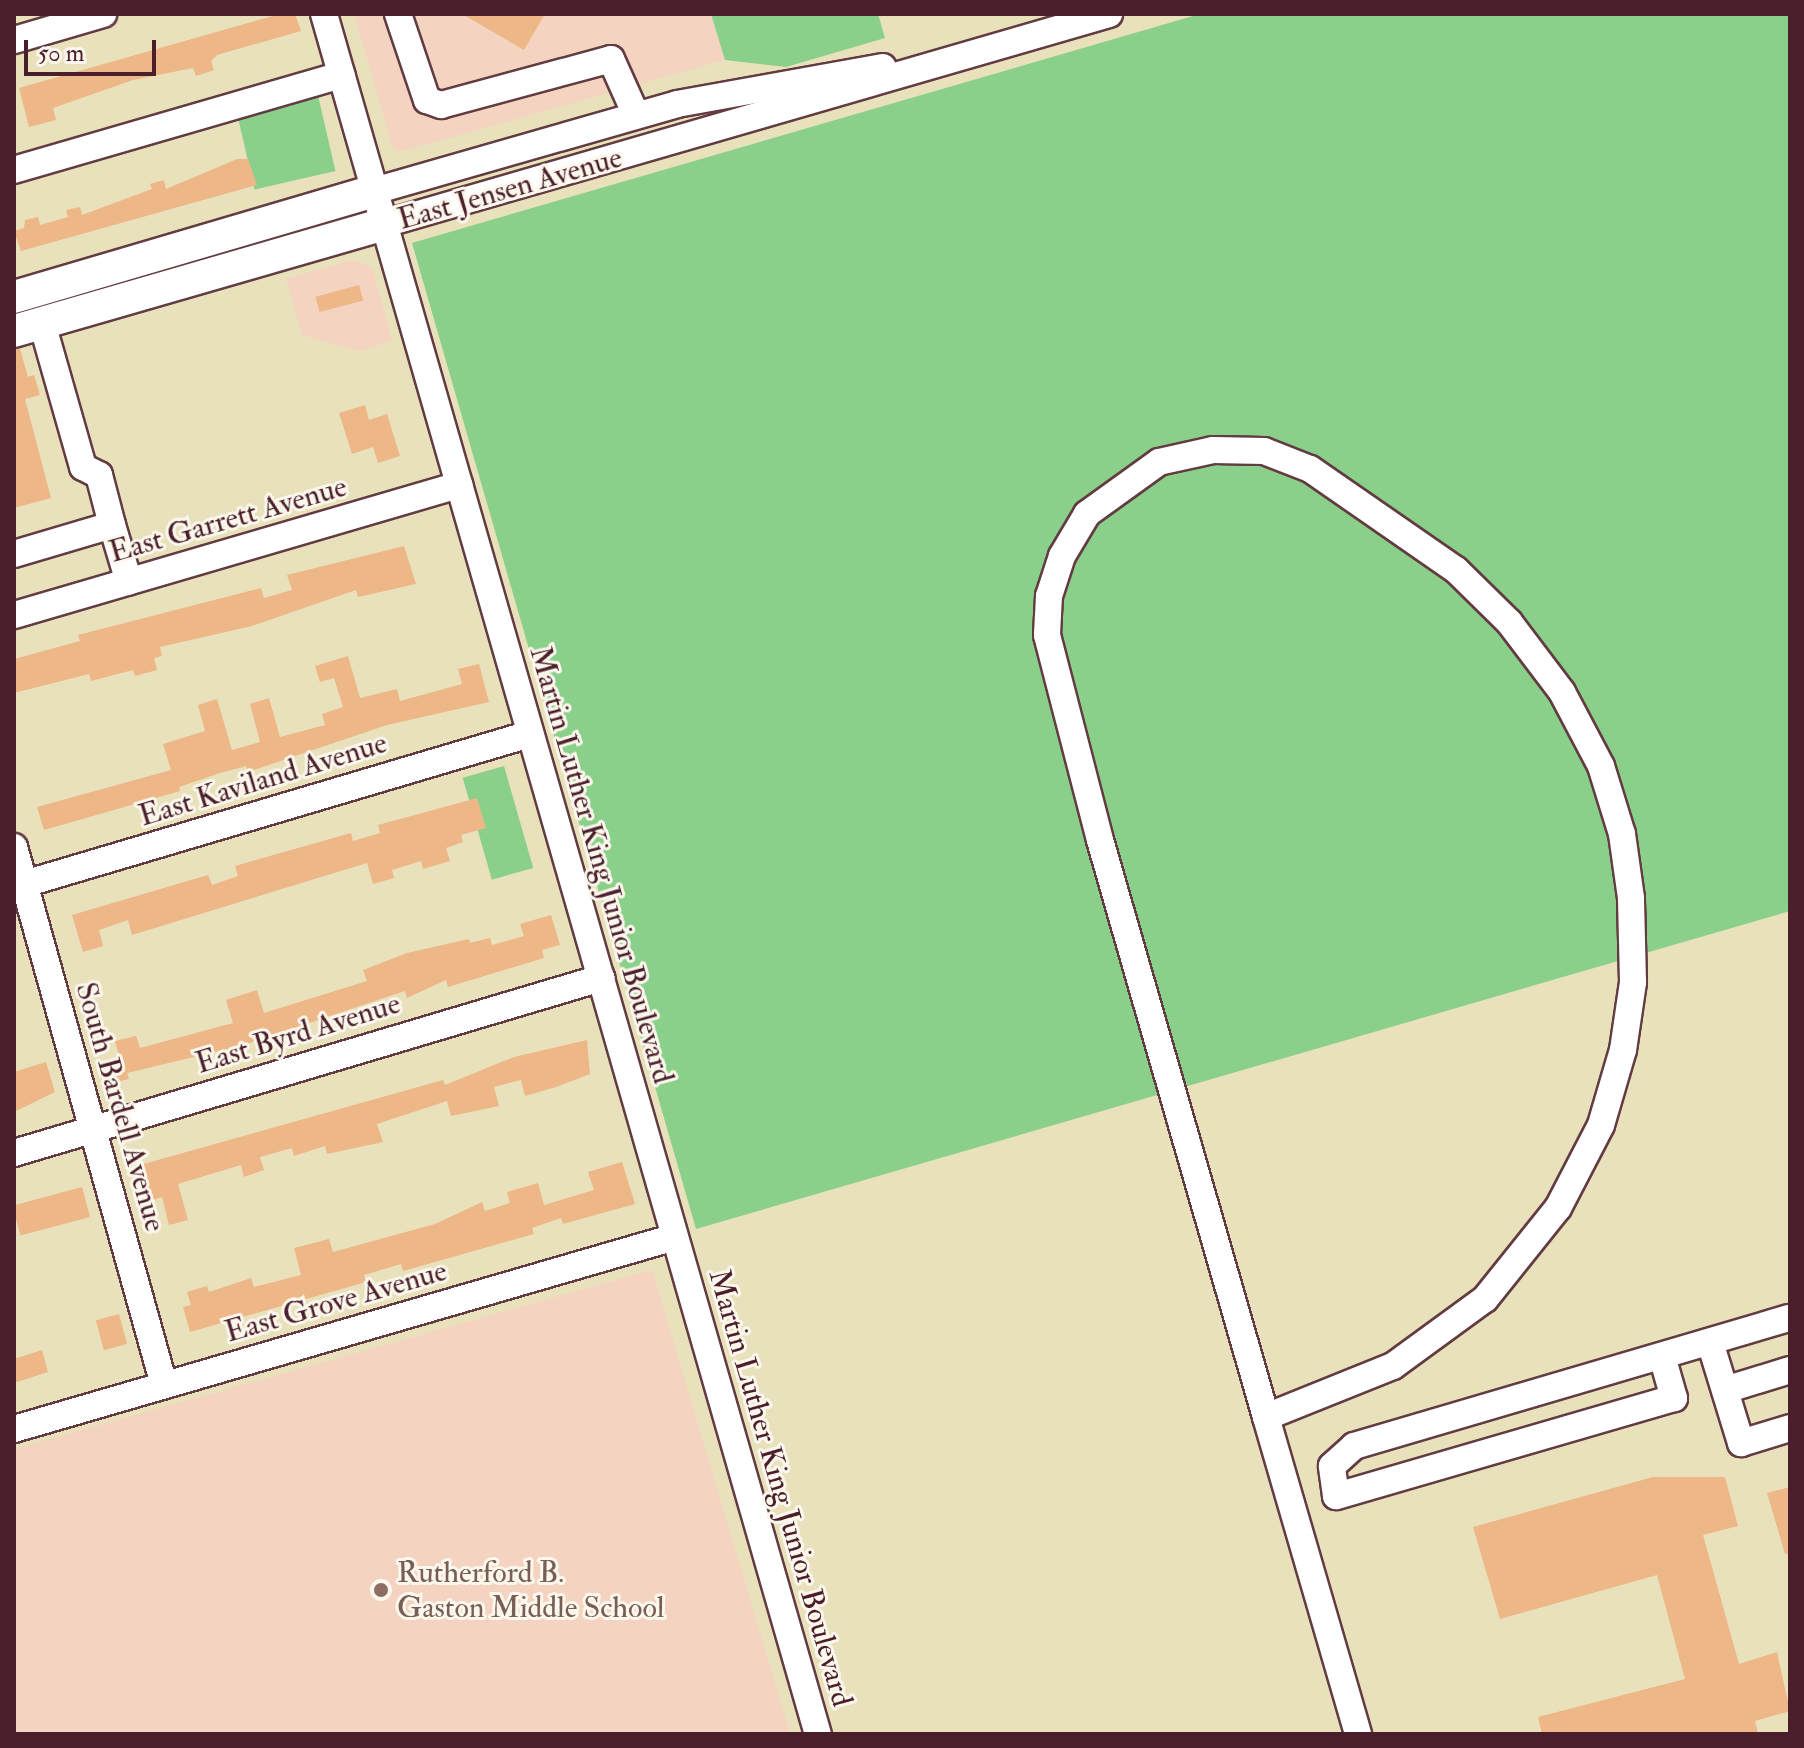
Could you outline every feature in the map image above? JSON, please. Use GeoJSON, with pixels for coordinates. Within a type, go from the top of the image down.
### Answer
{"type":"FeatureCollection","features":[{"type":"Feature","properties":{"kind":"main road","name":"East Jensen Avenue"},"geometry":{"type":"LineString","coordinates":[[14,297],[374,191]]}},
{"type":"Feature","properties":{"kind":"main road","name":"East Jensen Avenue"},"geometry":{"type":"LineString","coordinates":[[28,327],[384,224]]}},
{"type":"Feature","properties":{"kind":"street"},"geometry":{"type":"LineString","coordinates":[[14,40],[103,14]]}},
{"type":"Feature","properties":{"kind":"street","name":"Martin Luther King Junior Boulevard"},"geometry":{"type":"LineString","coordinates":[[324,14],[818,1734]]}},
{"type":"Feature","properties":{"kind":"street"},"geometry":{"type":"LineString","coordinates":[[398,14],[427,100],[441,105],[611,59],[636,115]]}},
{"type":"Feature","properties":{"kind":"street","name":"East Jensen Avenue"},"geometry":{"type":"LineString","coordinates":[[384,224],[1109,14]]}},
{"type":"Feature","properties":{"kind":"street","name":"East Jensen Avenue"},"geometry":{"type":"LineString","coordinates":[[374,191],[636,115],[713,96],[1005,44]]}},
{"type":"Feature","properties":{"kind":"street"},"geometry":{"type":"LineString","coordinates":[[14,170],[341,75]]}},
{"type":"Feature","properties":{"kind":"street"},"geometry":{"type":"LineString","coordinates":[[28,327],[83,467],[99,475],[129,582]]}},
{"type":"Feature","properties":{"kind":"street"},"geometry":{"type":"LineString","coordinates":[[1266,1417],[1393,1366],[1485,1299],[1558,1208],[1601,1125],[1623,1050],[1633,982],[1631,898],[1622,834],[1601,766],[1562,692],[1509,622],[1456,570],[1310,469],[1264,451],[1213,450],[1159,462],[1087,514],[1062,556],[1049,596],[1047,635],[1052,672],[1266,1417],[1358,1734]]}},
{"type":"Feature","properties":{"kind":"street","name":"East Garrett Avenue"},"geometry":{"type":"LineString","coordinates":[[14,615],[459,485]]}},
{"type":"Feature","properties":{"kind":"street"},"geometry":{"type":"LineString","coordinates":[[14,554],[112,525]]}},
{"type":"Feature","properties":{"kind":"street","name":"East Kaviland Avenue"},"geometry":{"type":"LineString","coordinates":[[19,885],[530,734]]}},
{"type":"Feature","properties":{"kind":"street","name":"South Bardell Avenue"},"geometry":{"type":"LineString","coordinates":[[14,847],[19,885],[93,1129],[164,1385]]}},
{"type":"Feature","properties":{"kind":"street","name":"East Byrd Avenue"},"geometry":{"type":"LineString","coordinates":[[14,1153],[601,978]]}},
{"type":"Feature","properties":{"kind":"street","name":"East Grove Avenue"},"geometry":{"type":"LineString","coordinates":[[14,1429],[675,1237]]}},
{"type":"Feature","properties":{"kind":"street"},"geometry":{"type":"LineString","coordinates":[[1662,1356],[1674,1398],[1336,1496],[1332,1466],[1354,1446],[1790,1318]]}},
{"type":"Feature","properties":{"kind":"street"},"geometry":{"type":"LineString","coordinates":[[1710,1342],[1741,1443],[1790,1428]]}},
{"type":"Feature","properties":{"kind":"street"},"geometry":{"type":"LineString","coordinates":[[1725,1390],[1790,1370]]}},
{"type":"Feature","properties":{"kind":"street"},"geometry":{"type":"LineString","coordinates":[[1470,1412],[1483,1453]]}},
{"type":"Feature","properties":{"kind":"shaded area"},"geometry":{"type":"Polygon","coordinates":[[[354,14],[711,14],[725,60],[399,152],[392,145],[354,14]]]}},
{"type":"Feature","properties":{"kind":"shaded area"},"geometry":{"type":"Polygon","coordinates":[[[352,260],[372,267],[392,341],[360,351],[302,335],[286,279],[352,260]]]}},
{"type":"Feature","properties":{"kind":"shaded area","name":"Rutherford B. Gaston Middle School"},"geometry":{"type":"Polygon","coordinates":[[[652,1270],[790,1734],[15,1734],[14,1449],[652,1270]]]}},
{"type":"Feature","properties":{"kind":"green space"},"geometry":{"type":"Polygon","coordinates":[[[711,14],[878,14],[885,38],[786,67],[725,60],[711,14]]]}},
{"type":"Feature","properties":{"kind":"green space"},"geometry":{"type":"Polygon","coordinates":[[[1200,14],[1790,14],[1790,911],[696,1229],[412,243],[1200,14]]]}},
{"type":"Feature","properties":{"kind":"green space"},"geometry":{"type":"Polygon","coordinates":[[[317,91],[335,171],[255,190],[236,110],[317,91]]]}},
{"type":"Feature","properties":{"kind":"green space"},"geometry":{"type":"Polygon","coordinates":[[[504,766],[533,868],[492,880],[463,778],[504,766]]]}},
{"type":"Feature","properties":{"kind":"building"},"geometry":{"type":"Polygon","coordinates":[[[280,14],[295,14],[301,31],[217,55],[211,61],[214,70],[196,76],[193,68],[133,80],[53,108],[56,120],[29,127],[19,88],[280,14]]]}},
{"type":"Feature","properties":{"kind":"building"},"geometry":{"type":"Polygon","coordinates":[[[462,14],[545,14],[524,50],[462,14]]]}},
{"type":"Feature","properties":{"kind":"building"},"geometry":{"type":"Polygon","coordinates":[[[237,159],[248,159],[257,185],[21,251],[14,231],[24,228],[25,220],[38,217],[40,225],[68,217],[66,210],[80,207],[82,215],[152,189],[150,184],[164,180],[166,189],[237,159]]]}},
{"type":"Feature","properties":{"kind":"building"},"geometry":{"type":"Polygon","coordinates":[[[359,285],[363,300],[320,312],[316,297],[359,285]]]}},
{"type":"Feature","properties":{"kind":"building"},"geometry":{"type":"Polygon","coordinates":[[[14,349],[20,349],[28,377],[34,375],[40,395],[25,399],[51,498],[14,508],[14,349]]]}},
{"type":"Feature","properties":{"kind":"building"},"geometry":{"type":"Polygon","coordinates":[[[365,405],[369,420],[387,414],[400,456],[378,463],[373,447],[352,454],[339,413],[365,405]]]}},
{"type":"Feature","properties":{"kind":"building"},"geometry":{"type":"Polygon","coordinates":[[[404,546],[416,584],[358,597],[356,590],[252,626],[160,647],[162,656],[154,658],[157,670],[135,676],[133,670],[91,681],[89,674],[14,693],[14,659],[80,641],[78,635],[261,588],[264,598],[292,590],[287,575],[404,546]]]}},
{"type":"Feature","properties":{"kind":"building"},"geometry":{"type":"Polygon","coordinates":[[[348,656],[360,698],[397,689],[400,701],[462,684],[458,669],[479,664],[489,702],[387,725],[248,772],[246,766],[220,773],[179,787],[180,791],[44,830],[37,807],[171,770],[163,744],[205,731],[198,705],[217,699],[232,750],[260,742],[250,704],[269,698],[280,737],[325,725],[322,714],[343,707],[334,678],[320,682],[315,666],[348,656]]]}},
{"type":"Feature","properties":{"kind":"building"},"geometry":{"type":"Polygon","coordinates":[[[477,798],[486,828],[461,835],[463,842],[446,848],[450,861],[423,869],[421,861],[392,870],[394,878],[373,884],[367,863],[132,935],[128,920],[99,930],[103,946],[83,952],[72,915],[208,875],[212,885],[238,876],[235,866],[351,833],[353,841],[380,833],[378,825],[477,798]]]}},
{"type":"Feature","properties":{"kind":"building"},"geometry":{"type":"Polygon","coordinates":[[[551,915],[560,945],[542,950],[544,958],[448,987],[446,980],[407,998],[405,991],[240,1046],[127,1073],[129,1079],[115,1082],[111,1065],[121,1063],[115,1041],[136,1036],[140,1048],[233,1023],[226,1000],[257,990],[264,1013],[367,981],[363,970],[407,953],[469,939],[470,943],[490,938],[492,945],[524,936],[520,924],[551,915]]]}},
{"type":"Feature","properties":{"kind":"building"},"geometry":{"type":"Polygon","coordinates":[[[587,1040],[590,1074],[556,1087],[525,1096],[521,1080],[494,1087],[499,1106],[451,1116],[447,1101],[377,1124],[383,1142],[327,1154],[325,1146],[294,1156],[292,1148],[260,1157],[264,1170],[244,1177],[241,1165],[178,1184],[188,1220],[169,1225],[162,1197],[150,1201],[140,1165],[443,1080],[445,1085],[514,1057],[587,1040]]]}},
{"type":"Feature","properties":{"kind":"building"},"geometry":{"type":"Polygon","coordinates":[[[46,1062],[55,1092],[14,1112],[14,1072],[46,1062]]]}},
{"type":"Feature","properties":{"kind":"building"},"geometry":{"type":"Polygon","coordinates":[[[622,1162],[635,1204],[563,1224],[561,1218],[532,1228],[534,1234],[403,1271],[401,1264],[364,1275],[366,1282],[190,1332],[183,1307],[191,1305],[187,1292],[207,1286],[209,1292],[251,1278],[254,1287],[301,1275],[294,1248],[329,1239],[333,1252],[435,1224],[482,1202],[485,1211],[510,1203],[507,1192],[538,1183],[544,1205],[594,1190],[588,1172],[622,1162]]]}},
{"type":"Feature","properties":{"kind":"building"},"geometry":{"type":"Polygon","coordinates":[[[82,1187],[90,1217],[20,1236],[14,1205],[82,1187]]]}},
{"type":"Feature","properties":{"kind":"building"},"geometry":{"type":"Polygon","coordinates":[[[119,1314],[127,1344],[104,1350],[96,1320],[119,1314]]]}},
{"type":"Feature","properties":{"kind":"building"},"geometry":{"type":"Polygon","coordinates":[[[42,1350],[48,1372],[14,1383],[14,1359],[42,1350]]]}},
{"type":"Feature","properties":{"kind":"building"},"geometry":{"type":"Polygon","coordinates":[[[1653,1477],[1725,1477],[1738,1526],[1703,1535],[1739,1664],[1777,1652],[1790,1711],[1755,1721],[1758,1734],[1542,1734],[1538,1717],[1685,1679],[1657,1575],[1500,1619],[1473,1527],[1653,1477]]]}},
{"type":"Feature","properties":{"kind":"building"},"geometry":{"type":"Polygon","coordinates":[[[1790,1487],[1790,1553],[1785,1554],[1767,1493],[1790,1487]]]}},
{"type":"Feature","properties":{"kind":"place","name":"Rutherford B. Gaston Middle School"},"geometry":{"type":"Point","coordinates":[381,1590]}}]}
